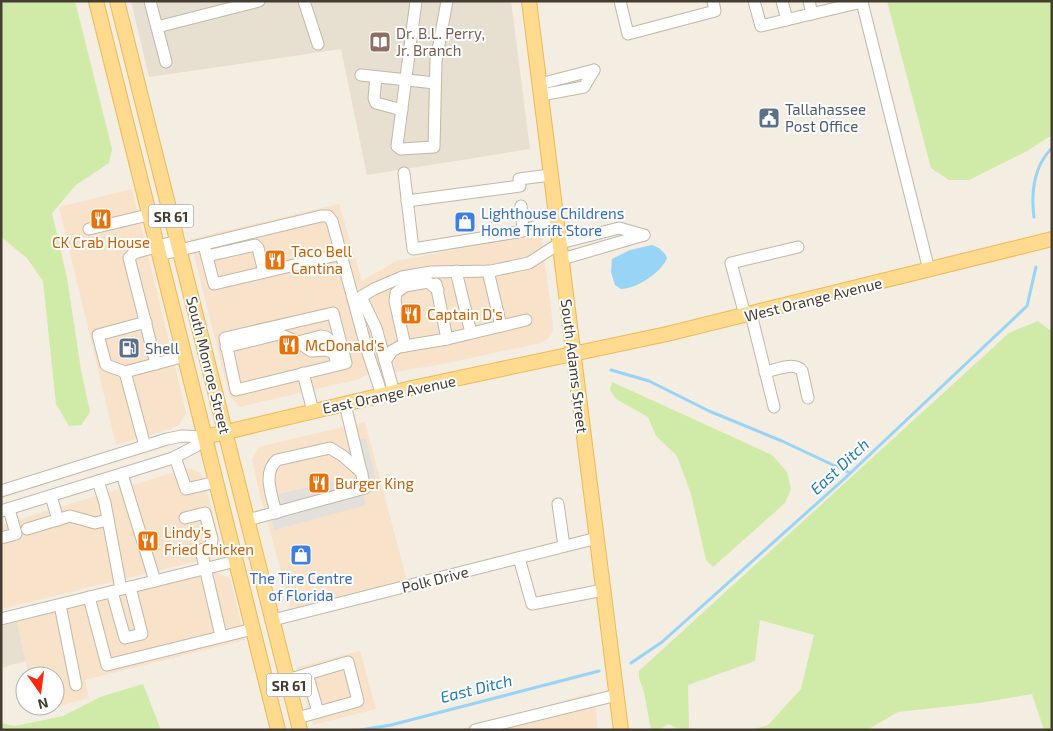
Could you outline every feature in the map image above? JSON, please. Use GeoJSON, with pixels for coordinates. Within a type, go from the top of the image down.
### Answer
{"type":"FeatureCollection","features":[{"type":"Feature","properties":{"kind":"main road","name":"South Monroe Street"},"geometry":{"type":"LineString","coordinates":[[96,1],[278,730]]}},
{"type":"Feature","properties":{"kind":"main road","name":"South Monroe Street"},"geometry":{"type":"LineString","coordinates":[[117,1],[298,724]]}},
{"type":"Feature","properties":{"kind":"main road","name":"South Adams Street"},"geometry":{"type":"LineString","coordinates":[[529,1],[621,730]]}},
{"type":"Feature","properties":{"kind":"main road","name":"West Orange Avenue"},"geometry":{"type":"LineString","coordinates":[[574,355],[748,315],[1052,239]]}},
{"type":"Feature","properties":{"kind":"main road","name":"East Orange Avenue"},"geometry":{"type":"LineString","coordinates":[[204,436],[388,394],[574,355]]}},
{"type":"Feature","properties":{"kind":"main road"},"geometry":{"type":"LineString","coordinates":[[253,629],[268,632],[278,640]]}},
{"type":"Feature","properties":{"kind":"street"},"geometry":{"type":"LineString","coordinates":[[150,1],[166,62]]}},
{"type":"Feature","properties":{"kind":"street"},"geometry":{"type":"LineString","coordinates":[[157,27],[259,1]]}},
{"type":"Feature","properties":{"kind":"street"},"geometry":{"type":"LineString","coordinates":[[304,1],[318,44]]}},
{"type":"Feature","properties":{"kind":"street"},"geometry":{"type":"LineString","coordinates":[[416,1],[397,146],[401,149],[434,147],[436,61],[447,1]]}},
{"type":"Feature","properties":{"kind":"street"},"geometry":{"type":"LineString","coordinates":[[620,1],[628,34],[715,11],[713,1]]}},
{"type":"Feature","properties":{"kind":"street"},"geometry":{"type":"LineString","coordinates":[[754,1],[761,26],[862,2],[929,270]]}},
{"type":"Feature","properties":{"kind":"street"},"geometry":{"type":"LineString","coordinates":[[782,1],[787,20]]}},
{"type":"Feature","properties":{"kind":"street"},"geometry":{"type":"LineString","coordinates":[[809,1],[812,14]]}},
{"type":"Feature","properties":{"kind":"street"},"geometry":{"type":"LineString","coordinates":[[594,70],[584,87],[540,89],[594,70]]}},
{"type":"Feature","properties":{"kind":"street"},"geometry":{"type":"LineString","coordinates":[[361,75],[435,83]]}},
{"type":"Feature","properties":{"kind":"street"},"geometry":{"type":"LineString","coordinates":[[376,77],[374,93],[376,103],[402,110]]}},
{"type":"Feature","properties":{"kind":"street"},"geometry":{"type":"LineString","coordinates":[[404,173],[413,249],[523,231],[557,220]]}},
{"type":"Feature","properties":{"kind":"street"},"geometry":{"type":"LineString","coordinates":[[407,202],[520,186],[519,179],[551,174]]}},
{"type":"Feature","properties":{"kind":"street"},"geometry":{"type":"LineString","coordinates":[[521,206],[523,231]]}},
{"type":"Feature","properties":{"kind":"street"},"geometry":{"type":"LineString","coordinates":[[89,230],[169,210]]}},
{"type":"Feature","properties":{"kind":"street"},"geometry":{"type":"LineString","coordinates":[[206,250],[311,219],[328,216],[332,220],[341,254],[388,394]]}},
{"type":"Feature","properties":{"kind":"street"},"geometry":{"type":"LineString","coordinates":[[357,299],[390,281],[402,277],[434,272],[488,271],[529,263],[560,243],[619,228],[644,235],[562,259]]}},
{"type":"Feature","properties":{"kind":"street"},"geometry":{"type":"LineString","coordinates":[[156,364],[130,258],[134,253],[158,251],[179,246],[206,250],[255,245],[258,248],[264,272]]}},
{"type":"Feature","properties":{"kind":"street"},"geometry":{"type":"LineString","coordinates":[[774,407],[748,315],[731,264],[798,247]]}},
{"type":"Feature","properties":{"kind":"street"},"geometry":{"type":"LineString","coordinates":[[206,250],[214,284],[341,254]]}},
{"type":"Feature","properties":{"kind":"street"},"geometry":{"type":"LineString","coordinates":[[488,271],[501,326]]}},
{"type":"Feature","properties":{"kind":"street"},"geometry":{"type":"LineString","coordinates":[[434,272],[447,338]]}},
{"type":"Feature","properties":{"kind":"street"},"geometry":{"type":"LineString","coordinates":[[456,272],[472,333]]}},
{"type":"Feature","properties":{"kind":"street"},"geometry":{"type":"LineString","coordinates":[[406,346],[395,301],[396,293],[405,286],[428,282],[438,290]]}},
{"type":"Feature","properties":{"kind":"street"},"geometry":{"type":"LineString","coordinates":[[357,299],[376,328],[386,361],[388,394]]}},
{"type":"Feature","properties":{"kind":"street"},"geometry":{"type":"LineString","coordinates":[[208,362],[227,347],[333,313],[341,364]]}},
{"type":"Feature","properties":{"kind":"street"},"geometry":{"type":"LineString","coordinates":[[386,361],[392,351],[406,346],[526,320]]}},
{"type":"Feature","properties":{"kind":"street"},"geometry":{"type":"LineString","coordinates":[[146,322],[98,335],[106,365],[125,372],[185,356]]}},
{"type":"Feature","properties":{"kind":"street"},"geometry":{"type":"LineString","coordinates":[[227,347],[279,334],[298,342],[321,336],[331,341],[334,353],[341,364]]}},
{"type":"Feature","properties":{"kind":"street"},"geometry":{"type":"LineString","coordinates":[[227,347],[236,390],[341,364]]}},
{"type":"Feature","properties":{"kind":"street"},"geometry":{"type":"LineString","coordinates":[[765,372],[791,366],[799,368],[802,371],[808,398]]}},
{"type":"Feature","properties":{"kind":"street"},"geometry":{"type":"LineString","coordinates":[[125,372],[145,446]]}},
{"type":"Feature","properties":{"kind":"street"},"geometry":{"type":"LineString","coordinates":[[303,373],[313,411]]}},
{"type":"Feature","properties":{"kind":"street"},"geometry":{"type":"LineString","coordinates":[[248,520],[365,488],[345,404]]}},
{"type":"Feature","properties":{"kind":"street","name":"East Orange Avenue"},"geometry":{"type":"LineString","coordinates":[[1,491],[145,446],[182,436],[204,436]]}},
{"type":"Feature","properties":{"kind":"street","name":"East Orange Avenue"},"geometry":{"type":"LineString","coordinates":[[5,510],[175,457],[196,446],[204,436]]}},
{"type":"Feature","properties":{"kind":"street"},"geometry":{"type":"LineString","coordinates":[[276,512],[268,478],[271,465],[277,460],[330,448],[338,452],[362,473]]}},
{"type":"Feature","properties":{"kind":"street"},"geometry":{"type":"LineString","coordinates":[[175,457],[186,489],[216,482]]}},
{"type":"Feature","properties":{"kind":"street"},"geometry":{"type":"LineString","coordinates":[[122,474],[155,581]]}},
{"type":"Feature","properties":{"kind":"street"},"geometry":{"type":"LineString","coordinates":[[98,481],[108,520],[121,589]]}},
{"type":"Feature","properties":{"kind":"street"},"geometry":{"type":"LineString","coordinates":[[51,496],[58,520]]}},
{"type":"Feature","properties":{"kind":"street"},"geometry":{"type":"LineString","coordinates":[[558,504],[564,546]]}},
{"type":"Feature","properties":{"kind":"street"},"geometry":{"type":"LineString","coordinates":[[1,538],[16,534],[5,510]]}},
{"type":"Feature","properties":{"kind":"street"},"geometry":{"type":"LineString","coordinates":[[185,518],[205,513],[212,539],[211,546],[201,550],[221,636]]}},
{"type":"Feature","properties":{"kind":"street"},"geometry":{"type":"LineString","coordinates":[[206,518],[224,513]]}},
{"type":"Feature","properties":{"kind":"street"},"geometry":{"type":"LineString","coordinates":[[27,529],[70,516],[95,523],[108,520]]}},
{"type":"Feature","properties":{"kind":"street","name":"Polk Drive"},"geometry":{"type":"LineString","coordinates":[[272,620],[597,538]]}},
{"type":"Feature","properties":{"kind":"street"},"geometry":{"type":"LineString","coordinates":[[519,558],[532,604],[603,590]]}},
{"type":"Feature","properties":{"kind":"street"},"geometry":{"type":"LineString","coordinates":[[1,619],[236,561]]}},
{"type":"Feature","properties":{"kind":"street"},"geometry":{"type":"LineString","coordinates":[[89,597],[107,665],[253,629]]}},
{"type":"Feature","properties":{"kind":"street"},"geometry":{"type":"LineString","coordinates":[[60,605],[76,685]]}},
{"type":"Feature","properties":{"kind":"street"},"geometry":{"type":"LineString","coordinates":[[287,680],[348,662],[358,701],[318,712],[298,724]]}},
{"type":"Feature","properties":{"kind":"street"},"geometry":{"type":"LineString","coordinates":[[307,674],[318,712]]}},
{"type":"Feature","properties":{"kind":"street"},"geometry":{"type":"LineString","coordinates":[[475,730],[527,724],[617,695]]}},
{"type":"Feature","properties":{"kind":"shaded area"},"geometry":{"type":"Polygon","coordinates":[[[131,1],[511,1],[530,149],[367,175],[341,49],[149,77],[131,1]]]}},
{"type":"Feature","properties":{"kind":"shaded area"},"geometry":{"type":"Polygon","coordinates":[[[132,189],[186,412],[179,426],[116,445],[59,207],[132,189]]]}},
{"type":"Feature","properties":{"kind":"shaded area"},"geometry":{"type":"Polygon","coordinates":[[[339,204],[362,281],[396,261],[541,235],[553,324],[553,331],[550,336],[541,343],[438,365],[382,374],[353,287],[368,374],[356,380],[239,407],[229,395],[190,239],[339,204]]]}},
{"type":"Feature","properties":{"kind":"shaded area"},"geometry":{"type":"Polygon","coordinates":[[[365,422],[407,581],[303,608],[290,607],[252,460],[258,448],[262,446],[365,422]]]}},
{"type":"Feature","properties":{"kind":"shaded area"},"geometry":{"type":"Polygon","coordinates":[[[366,438],[377,485],[362,489],[366,505],[274,530],[270,514],[283,511],[279,494],[345,478],[347,487],[364,484],[354,441],[366,438]]]}},
{"type":"Feature","properties":{"kind":"shaded area"},"geometry":{"type":"Polygon","coordinates":[[[188,468],[198,471],[203,477],[221,545],[214,557],[1,609],[1,525],[188,468]]]}},
{"type":"Feature","properties":{"kind":"shaded area"},"geometry":{"type":"Polygon","coordinates":[[[215,572],[230,578],[245,640],[85,680],[89,698],[65,705],[65,666],[27,666],[17,622],[215,572]]]}},
{"type":"Feature","properties":{"kind":"shaded area"},"geometry":{"type":"Polygon","coordinates":[[[17,622],[26,661],[1,668],[1,626],[17,622]]]}},
{"type":"Feature","properties":{"kind":"shaded area"},"geometry":{"type":"Polygon","coordinates":[[[360,651],[376,709],[313,725],[297,667],[360,651]]]}},
{"type":"Feature","properties":{"kind":"shaded area"},"geometry":{"type":"Polygon","coordinates":[[[594,692],[598,730],[457,730],[508,717],[594,692]]]}},
{"type":"Feature","properties":{"kind":"green space"},"geometry":{"type":"Polygon","coordinates":[[[1,1],[75,1],[112,149],[109,163],[76,185],[52,213],[67,278],[81,370],[90,412],[81,425],[69,426],[56,404],[43,281],[27,258],[1,237],[1,1]]]}},
{"type":"Feature","properties":{"kind":"green space"},"geometry":{"type":"Polygon","coordinates":[[[887,1],[1052,1],[1052,135],[1027,151],[969,180],[949,180],[931,168],[887,1]]]}},
{"type":"Feature","properties":{"kind":"green space"},"geometry":{"type":"Polygon","coordinates":[[[1038,321],[1052,332],[1052,730],[1044,730],[1032,694],[979,703],[898,712],[867,730],[751,730],[768,725],[801,689],[814,635],[760,620],[755,661],[688,685],[689,730],[682,730],[668,724],[659,730],[651,730],[639,671],[1009,333],[1038,321]]]}},
{"type":"Feature","properties":{"kind":"green space"},"geometry":{"type":"Polygon","coordinates":[[[612,382],[772,455],[787,472],[791,489],[785,503],[713,567],[706,560],[691,494],[677,456],[656,436],[648,417],[616,399],[610,390],[612,382]]]}},
{"type":"Feature","properties":{"kind":"green space"},"geometry":{"type":"Polygon","coordinates":[[[143,684],[161,730],[1,730],[1,723],[15,726],[65,716],[100,697],[143,684]]]}},
{"type":"Feature","properties":{"kind":"water"},"geometry":{"type":"Polygon","coordinates":[[[652,245],[659,248],[667,258],[660,269],[648,279],[634,286],[621,289],[615,285],[611,272],[612,259],[630,250],[652,245]]]}},
{"type":"Feature","properties":{"kind":"waterway","name":"East Ditch"},"geometry":{"type":"LineString","coordinates":[[1034,217],[1035,180],[1041,163],[1052,148]]}},
{"type":"Feature","properties":{"kind":"waterway","name":"East Ditch"},"geometry":{"type":"LineString","coordinates":[[631,663],[662,642],[843,480],[1027,306],[1036,267]]}},
{"type":"Feature","properties":{"kind":"waterway"},"geometry":{"type":"LineString","coordinates":[[611,370],[649,381],[709,411],[782,441],[850,473]]}},
{"type":"Feature","properties":{"kind":"waterway","name":"East Ditch"},"geometry":{"type":"LineString","coordinates":[[360,730],[391,725],[599,671]]}},
{"type":"Feature","properties":{"kind":"place","name":"Dr. B.L. Perry, Jr. Branch"},"geometry":{"type":"Point","coordinates":[380,42]}},
{"type":"Feature","properties":{"kind":"place","name":"Tallahassee Post Office"},"geometry":{"type":"Point","coordinates":[769,118]}},
{"type":"Feature","properties":{"kind":"place","name":"CK Crab House"},"geometry":{"type":"Point","coordinates":[101,219]}},
{"type":"Feature","properties":{"kind":"place","name":"Lighthouse Childrens Home Thrift Store"},"geometry":{"type":"Point","coordinates":[465,222]}},
{"type":"Feature","properties":{"kind":"place","name":"Taco Bell Cantina"},"geometry":{"type":"Point","coordinates":[275,260]}},
{"type":"Feature","properties":{"kind":"place","name":"Captain D's"},"geometry":{"type":"Point","coordinates":[411,314]}},
{"type":"Feature","properties":{"kind":"place","name":"McDonald's"},"geometry":{"type":"Point","coordinates":[289,345]}},
{"type":"Feature","properties":{"kind":"place","name":"Shell"},"geometry":{"type":"Point","coordinates":[129,348]}},
{"type":"Feature","properties":{"kind":"place","name":"Burger King"},"geometry":{"type":"Point","coordinates":[319,483]}},
{"type":"Feature","properties":{"kind":"place","name":"Lindy's Fried Chicken"},"geometry":{"type":"Point","coordinates":[148,541]}},
{"type":"Feature","properties":{"kind":"place","name":"The Tire Centre of Florida"},"geometry":{"type":"Point","coordinates":[301,555]}}]}
